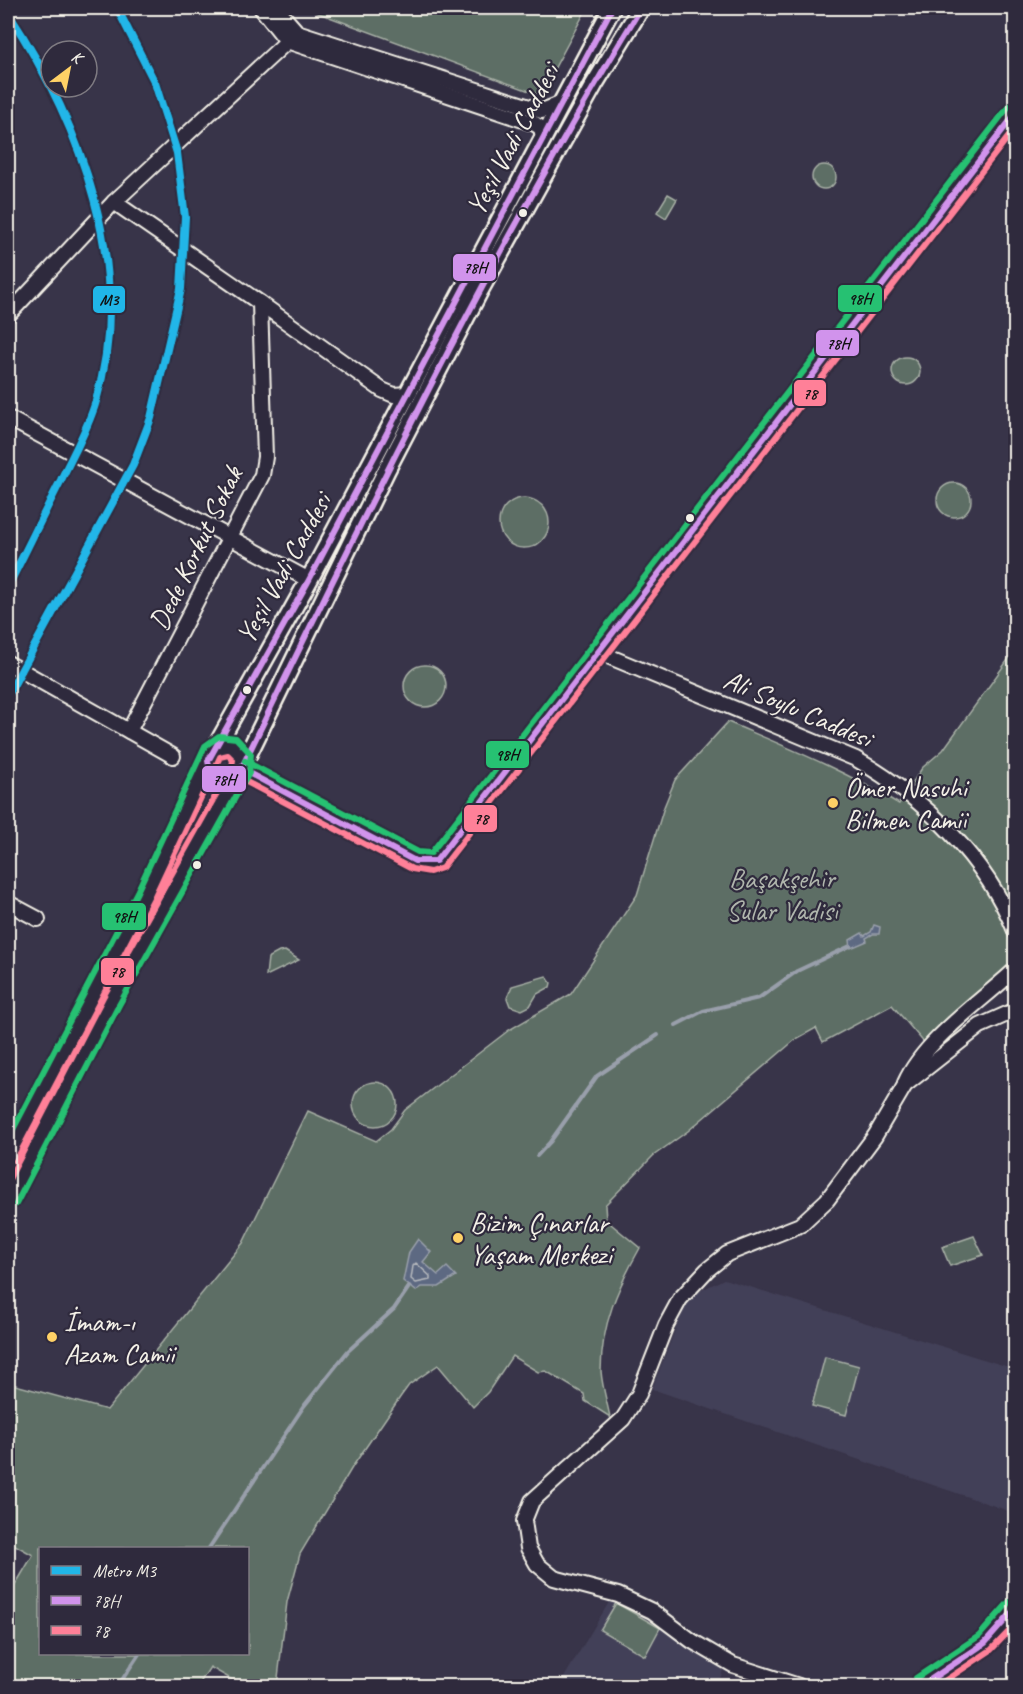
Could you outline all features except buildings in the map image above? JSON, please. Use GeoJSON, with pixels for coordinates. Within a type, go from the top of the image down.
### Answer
{"type":"FeatureCollection","features":[{"type":"Feature","properties":{"kind":"main road","name":"Yeşil Vadi Caddesi"},"geometry":{"type":"LineString","coordinates":[[8,1156],[26,1126],[145,896],[210,756],[309,580],[612,8]]}},
{"type":"Feature","properties":{"kind":"main road","name":"Yeşil Vadi Caddesi"},"geometry":{"type":"LineString","coordinates":[[8,1200],[111,1001],[241,769],[387,469],[480,290],[595,83],[641,8]]}},
{"type":"Feature","properties":{"kind":"main road"},"geometry":{"type":"LineString","coordinates":[[222,745],[232,746],[240,752],[241,769],[230,779],[219,779],[210,772],[210,756],[222,745]]}},
{"type":"Feature","properties":{"kind":"street"},"geometry":{"type":"LineString","coordinates":[[261,8],[292,37],[535,124],[543,137]]}},
{"type":"Feature","properties":{"kind":"street"},"geometry":{"type":"LineString","coordinates":[[276,8],[292,37],[542,111],[560,104]]}},
{"type":"Feature","properties":{"kind":"street"},"geometry":{"type":"LineString","coordinates":[[8,315],[114,202],[292,37]]}},
{"type":"Feature","properties":{"kind":"street"},"geometry":{"type":"LineString","coordinates":[[241,769],[415,861],[430,863],[436,861],[1001,130]]}},
{"type":"Feature","properties":{"kind":"street"},"geometry":{"type":"LineString","coordinates":[[114,202],[382,390],[394,394],[407,394]]}},
{"type":"Feature","properties":{"kind":"street","name":"Dede Korkut Sokak"},"geometry":{"type":"LineString","coordinates":[[129,732],[231,539],[262,475],[265,457],[260,303]]}},
{"type":"Feature","properties":{"kind":"street"},"geometry":{"type":"LineString","coordinates":[[382,390],[390,402],[392,422]]}},
{"type":"Feature","properties":{"kind":"street"},"geometry":{"type":"LineString","coordinates":[[8,418],[309,580]]}},
{"type":"Feature","properties":{"kind":"street","name":"Ali Soylu Caddesi"},"geometry":{"type":"LineString","coordinates":[[598,652],[856,759],[883,774],[928,809],[963,847],[981,871],[1016,933]]}},
{"type":"Feature","properties":{"kind":"street"},"geometry":{"type":"LineString","coordinates":[[8,663],[173,756]]}},
{"type":"Feature","properties":{"kind":"street"},"geometry":{"type":"LineString","coordinates":[[8,903],[38,919]]}},
{"type":"Feature","properties":{"kind":"street"},"geometry":{"type":"LineString","coordinates":[[799,1686],[733,1665],[692,1641],[652,1611],[618,1595],[554,1578],[537,1564],[528,1548],[524,1521],[532,1501],[623,1419],[639,1394],[666,1325],[680,1299],[707,1270],[727,1254],[800,1225],[827,1200],[875,1136],[912,1067],[1016,969]]}},
{"type":"Feature","properties":{"kind":"street"},"geometry":{"type":"LineString","coordinates":[[904,1085],[980,1026],[1016,1010]]}},
{"type":"Feature","properties":{"kind":"street"},"geometry":{"type":"LineString","coordinates":[[921,1686],[982,1648],[996,1634],[1016,1607]]}},
{"type":"Feature","properties":{"kind":"shaded area"},"geometry":{"type":"Polygon","coordinates":[[[724,1279],[1015,1369],[1015,1513],[652,1389],[688,1297],[724,1279]]]}},
{"type":"Feature","properties":{"kind":"shaded area"},"geometry":{"type":"Polygon","coordinates":[[[611,1599],[658,1624],[724,1668],[717,1686],[559,1686],[611,1599]]]}},
{"type":"Feature","properties":{"kind":"green space"},"geometry":{"type":"Polygon","coordinates":[[[305,8],[587,8],[540,95],[305,8]]]}},
{"type":"Feature","properties":{"kind":"green space"},"geometry":{"type":"Polygon","coordinates":[[[824,165],[833,168],[836,177],[833,186],[824,189],[815,186],[812,177],[815,168],[824,165]]]}},
{"type":"Feature","properties":{"kind":"green space"},"geometry":{"type":"Polygon","coordinates":[[[668,194],[677,199],[666,218],[657,212],[668,194]]]}},
{"type":"Feature","properties":{"kind":"green space"},"geometry":{"type":"Polygon","coordinates":[[[906,357],[916,361],[920,371],[916,381],[906,385],[896,381],[892,371],[896,361],[906,357]]]}},
{"type":"Feature","properties":{"kind":"green space"},"geometry":{"type":"Polygon","coordinates":[[[954,483],[966,488],[971,500],[966,512],[954,517],[942,512],[937,500],[942,488],[954,483]]]}},
{"type":"Feature","properties":{"kind":"green space"},"geometry":{"type":"Polygon","coordinates":[[[524,498],[538,502],[545,509],[549,523],[545,537],[538,544],[524,548],[510,544],[503,537],[499,523],[503,509],[510,502],[524,498]]]}},
{"type":"Feature","properties":{"kind":"green space","name":"Başakşehir Sular Vadisi"},"geometry":{"type":"Polygon","coordinates":[[[1015,650],[1015,964],[926,1045],[892,1005],[823,1042],[816,1028],[796,1039],[688,1131],[653,1156],[605,1205],[606,1220],[640,1248],[612,1307],[604,1338],[601,1371],[610,1417],[585,1401],[584,1394],[546,1371],[538,1372],[512,1356],[488,1392],[473,1407],[438,1365],[409,1385],[353,1466],[300,1554],[287,1602],[277,1686],[243,1686],[210,1667],[198,1686],[8,1686],[8,1597],[33,1555],[8,1541],[8,1383],[107,1410],[243,1243],[308,1111],[376,1141],[391,1129],[405,1110],[509,1030],[571,994],[637,895],[664,807],[675,780],[728,722],[836,770],[899,804],[922,768],[943,750],[1015,650]]]}},
{"type":"Feature","properties":{"kind":"green space"},"geometry":{"type":"Polygon","coordinates":[[[425,665],[433,666],[440,671],[445,678],[445,694],[440,701],[433,706],[425,707],[417,706],[410,701],[405,694],[404,686],[405,678],[410,671],[417,666],[425,665]]]}},
{"type":"Feature","properties":{"kind":"green space"},"geometry":{"type":"Polygon","coordinates":[[[285,951],[299,960],[266,976],[268,958],[285,951]]]}},
{"type":"Feature","properties":{"kind":"green space"},"geometry":{"type":"Polygon","coordinates":[[[546,976],[551,983],[550,987],[537,994],[530,1006],[522,1010],[510,1006],[507,998],[512,986],[546,976]]]}},
{"type":"Feature","properties":{"kind":"green space"},"geometry":{"type":"Polygon","coordinates":[[[375,1082],[384,1083],[391,1088],[396,1095],[396,1113],[391,1120],[384,1125],[375,1126],[366,1125],[359,1120],[354,1113],[353,1104],[354,1095],[359,1088],[366,1083],[375,1082]]]}},
{"type":"Feature","properties":{"kind":"green space"},"geometry":{"type":"Polygon","coordinates":[[[974,1236],[983,1255],[950,1266],[942,1247],[974,1236]]]}},
{"type":"Feature","properties":{"kind":"green space"},"geometry":{"type":"Polygon","coordinates":[[[825,1357],[859,1366],[846,1415],[812,1406],[825,1357]]]}},
{"type":"Feature","properties":{"kind":"green space"},"geometry":{"type":"Polygon","coordinates":[[[616,1603],[660,1628],[645,1656],[600,1630],[616,1603]]]}},
{"type":"Feature","properties":{"kind":"water"},"geometry":{"type":"Polygon","coordinates":[[[874,925],[880,927],[879,934],[873,934],[866,938],[867,941],[851,948],[850,940],[862,933],[864,936],[871,932],[874,925]]]}},
{"type":"Feature","properties":{"kind":"water"},"geometry":{"type":"Polygon","coordinates":[[[418,1239],[431,1252],[423,1262],[438,1275],[447,1267],[456,1276],[439,1287],[422,1287],[416,1291],[403,1281],[409,1252],[418,1239]]]}},
{"type":"Feature","properties":{"kind":"waterway"},"geometry":{"type":"LineString","coordinates":[[676,1025],[703,1011],[759,998],[797,971],[850,946]]}},
{"type":"Feature","properties":{"kind":"waterway"},"geometry":{"type":"LineString","coordinates":[[537,1156],[550,1142],[597,1076],[658,1035]]}},
{"type":"Feature","properties":{"kind":"waterway"},"geometry":{"type":"LineString","coordinates":[[210,1547],[304,1406],[348,1351],[394,1309],[409,1287]]}},
{"type":"Feature","properties":{"kind":"waterway"},"geometry":{"type":"LineString","coordinates":[[118,1686],[138,1655]]}},
{"type":"Feature","properties":{"kind":"tunnel"},"geometry":{"type":"LineString","coordinates":[[1001,130],[1016,112]]}},
{"type":"Feature","properties":{"kind":"metro line","name":"M3"},"geometry":{"type":"LineString","coordinates":[[8,695],[133,465],[151,418],[181,289],[185,217],[177,153],[155,83],[117,8]]}},
{"type":"Feature","properties":{"kind":"metro line","name":"M3"},"geometry":{"type":"LineString","coordinates":[[8,13],[58,102],[78,149],[94,199],[105,249],[109,300],[106,351],[93,411],[8,586]]}},
{"type":"Feature","properties":{"kind":"transit line","name":"78H"},"geometry":{"type":"LineString","coordinates":[[612,8],[309,580],[208,761],[210,769],[217,777],[229,779],[241,769],[383,479],[481,288],[586,100],[641,8]]}},
{"type":"Feature","properties":{"kind":"transit line","name":"98H"},"geometry":{"type":"LineString","coordinates":[[245,761],[418,852],[431,853],[1009,106]]}},
{"type":"Feature","properties":{"kind":"transit line","name":"78H"},"geometry":{"type":"LineString","coordinates":[[241,769],[415,861],[436,861],[1016,113]]}},
{"type":"Feature","properties":{"kind":"transit line","name":"78"},"geometry":{"type":"LineString","coordinates":[[237,777],[412,869],[430,872],[442,868],[1016,127]]}},
{"type":"Feature","properties":{"kind":"transit line","name":"98H"},"geometry":{"type":"LineString","coordinates":[[8,1139],[137,892],[205,746],[219,736],[236,738],[251,754],[249,773],[119,1005],[16,1204]]}},
{"type":"Feature","properties":{"kind":"transit line","name":"78"},"geometry":{"type":"LineString","coordinates":[[8,1181],[103,997],[232,766],[233,760],[228,755],[220,757],[153,900],[16,1161]]}},
{"type":"Feature","properties":{"kind":"transit line","name":"98H"},"geometry":{"type":"LineString","coordinates":[[916,1678],[979,1636],[1009,1602]]}},
{"type":"Feature","properties":{"kind":"transit line","name":"78H"},"geometry":{"type":"LineString","coordinates":[[921,1686],[985,1643],[1016,1608]]}},
{"type":"Feature","properties":{"kind":"transit line","name":"78"},"geometry":{"type":"LineString","coordinates":[[937,1686],[991,1650],[1016,1624]]}},
{"type":"Feature","properties":{"kind":"place","name":"Ömer Nasuhi Bilmen Camii"},"geometry":{"type":"Point","coordinates":[833,803]}},
{"type":"Feature","properties":{"kind":"place","name":"Bizim Çınarlar Yaşam Merkezi"},"geometry":{"type":"Point","coordinates":[458,1238]}},
{"type":"Feature","properties":{"kind":"place","name":"İmam-ı Azam Camii"},"geometry":{"type":"Point","coordinates":[52,1337]}}]}
